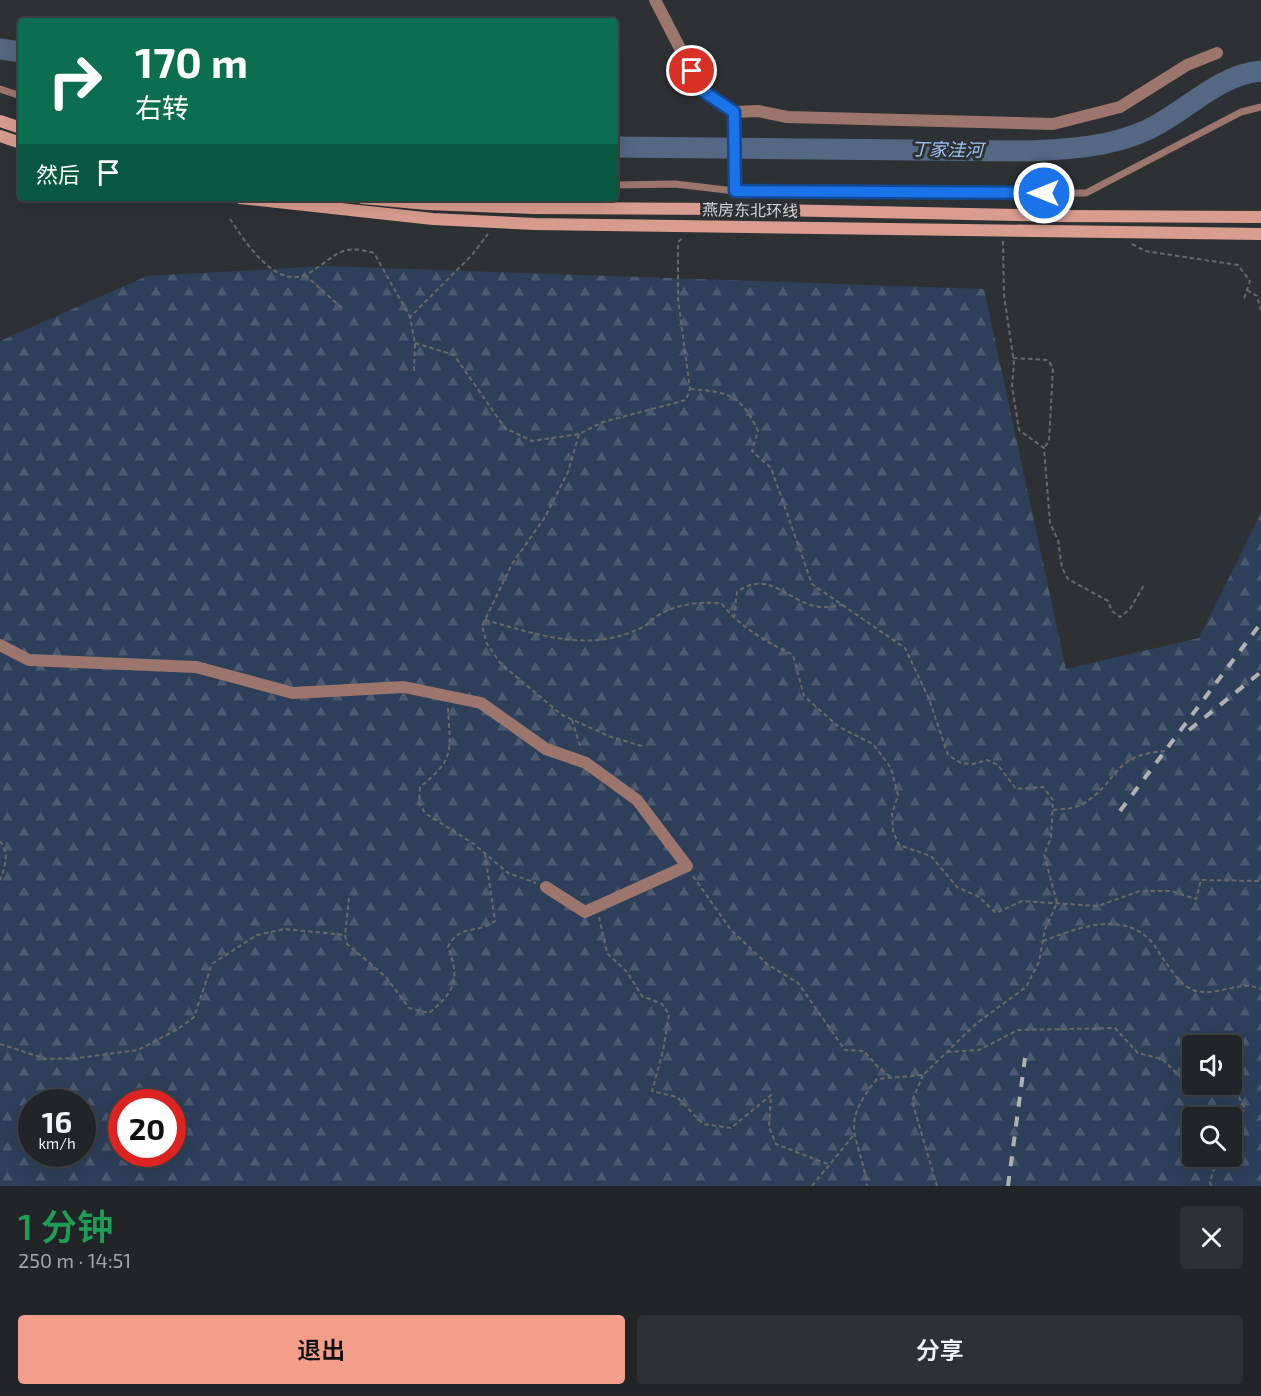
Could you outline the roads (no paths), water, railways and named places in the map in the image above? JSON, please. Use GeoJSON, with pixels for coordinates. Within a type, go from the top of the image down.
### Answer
{"type":"FeatureCollection","features":[{"type":"Feature","properties":{"kind":"main road"},"geometry":{"type":"LineString","coordinates":[[0,121],[18,127]]}},
{"type":"Feature","properties":{"kind":"main road"},"geometry":{"type":"LineString","coordinates":[[0,136],[18,142]]}},
{"type":"Feature","properties":{"kind":"main road","name":"燕房东北环线"},"geometry":{"type":"LineString","coordinates":[[268,201],[433,219],[535,224],[1261,234]]}},
{"type":"Feature","properties":{"kind":"main road","name":"燕房东北环线"},"geometry":{"type":"LineString","coordinates":[[394,201],[532,208],[740,209],[1063,216],[1261,216]]}},
{"type":"Feature","properties":{"kind":"street"},"geometry":{"type":"LineString","coordinates":[[655,0],[700,89],[734,112],[759,111],[787,117],[1053,124],[1120,107],[1187,65],[1217,52]]}},
{"type":"Feature","properties":{"kind":"street"},"geometry":{"type":"LineString","coordinates":[[0,645],[29,660],[196,667],[293,693],[404,687],[481,703],[546,749],[586,763],[637,800],[687,866],[585,912],[546,887]]}},
{"type":"Feature","properties":{"kind":"lane"},"geometry":{"type":"LineString","coordinates":[[0,89],[18,95]]}},
{"type":"Feature","properties":{"kind":"lane"},"geometry":{"type":"LineString","coordinates":[[618,185],[675,184],[735,191],[1086,193],[1241,112],[1261,107]]}},
{"type":"Feature","properties":{"kind":"lane"},"geometry":{"type":"LineString","coordinates":[[734,112],[735,191]]}},
{"type":"Feature","properties":{"kind":"waterway","name":"丁家洼河"},"geometry":{"type":"LineString","coordinates":[[0,49],[18,52]]}},
{"type":"Feature","properties":{"kind":"waterway","name":"丁家洼河"},"geometry":{"type":"LineString","coordinates":[[618,147],[1030,151],[1075,148],[1104,144],[1133,136],[1161,122],[1230,79],[1261,71]]}},
{"type":"Feature","properties":{"kind":"railway"},"geometry":{"type":"LineString","coordinates":[[1120,811],[1261,623]]}},
{"type":"Feature","properties":{"kind":"railway"},"geometry":{"type":"LineString","coordinates":[[1189,730],[1261,672]]}},
{"type":"Feature","properties":{"kind":"railway"},"geometry":{"type":"LineString","coordinates":[[1008,1186],[1025,1058]]}}]}
